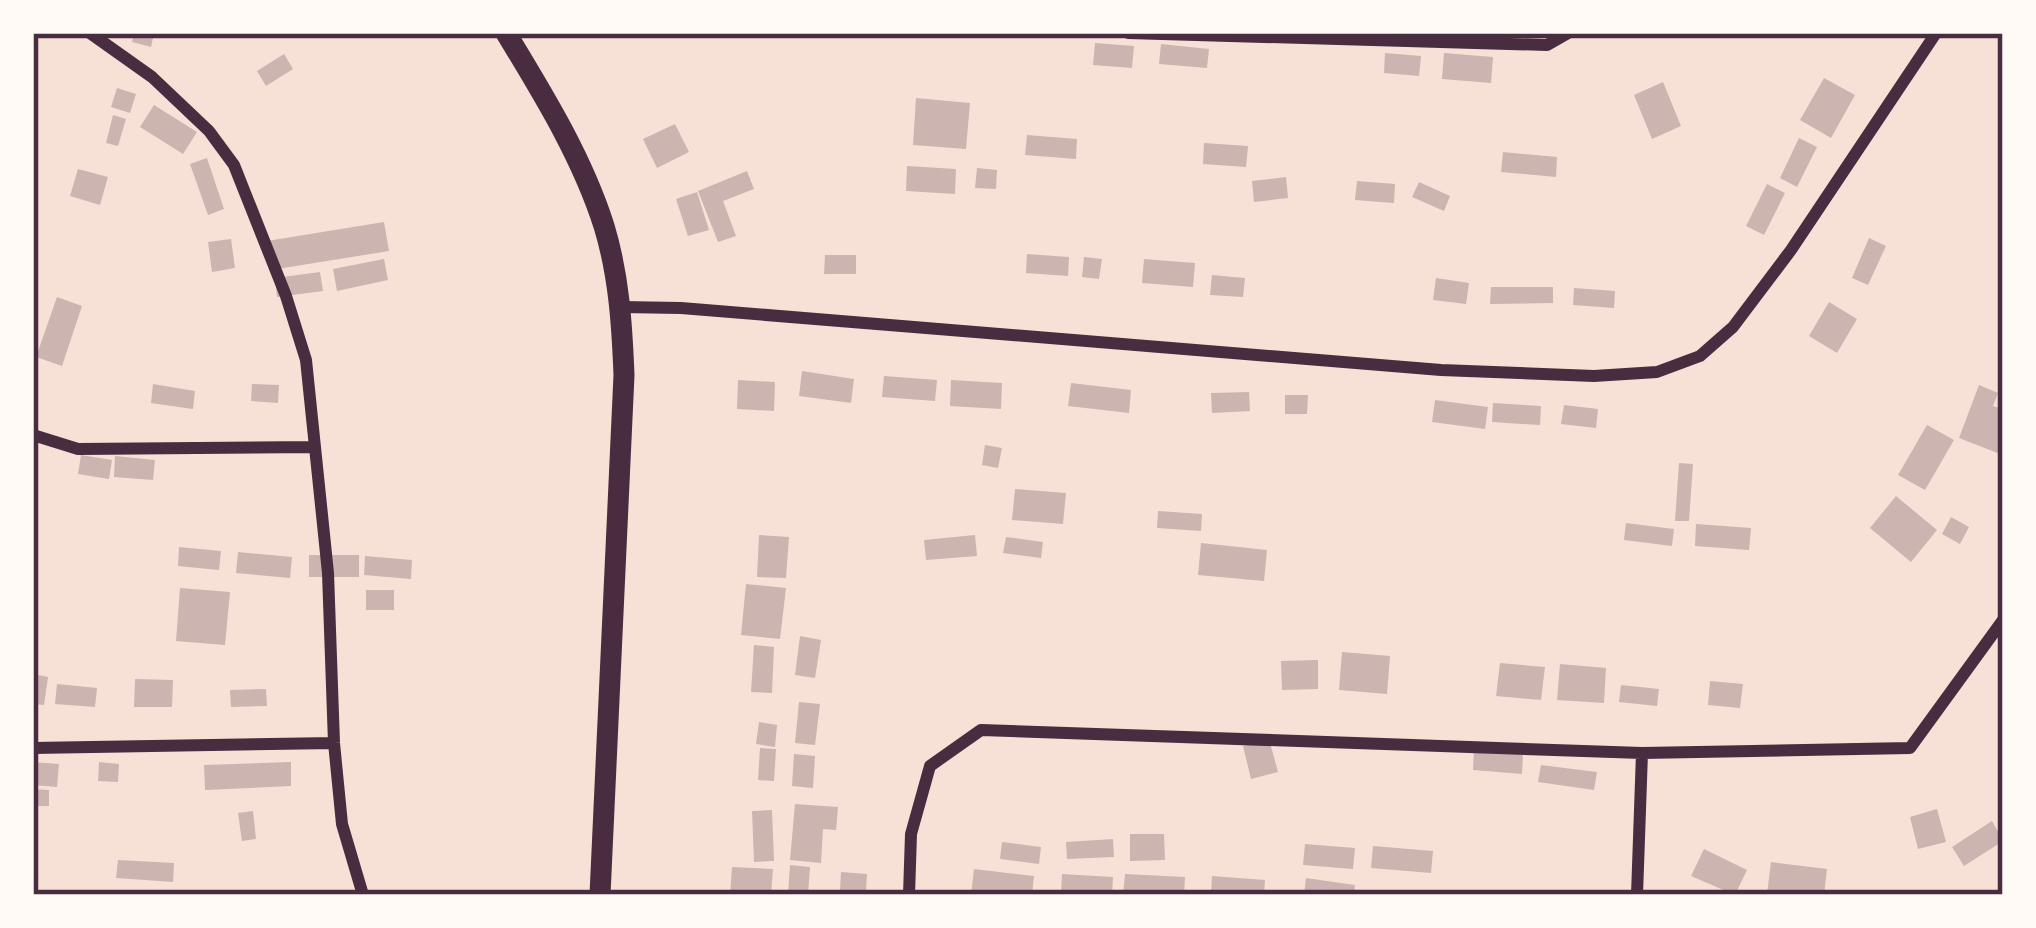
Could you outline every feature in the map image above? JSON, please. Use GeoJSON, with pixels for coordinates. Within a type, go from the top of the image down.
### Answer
{"type":"FeatureCollection","features":[{"type":"Feature","properties":{"kind":"street"},"geometry":{"type":"LineString","coordinates":[[90,33],[184,104],[234,165],[268,243],[306,360],[328,573],[334,743],[343,824],[363,895]]}},
{"type":"Feature","properties":{"kind":"street"},"geometry":{"type":"LineString","coordinates":[[506,33],[566,134],[604,226],[621,307],[624,375],[600,895]]}},
{"type":"Feature","properties":{"kind":"street"},"geometry":{"type":"LineString","coordinates":[[1128,33],[1547,45],[1568,33]]}},
{"type":"Feature","properties":{"kind":"street"},"geometry":{"type":"LineString","coordinates":[[621,307],[1441,370],[1594,376],[1657,372],[1700,356],[1733,327],[1791,250],[1936,33]]}},
{"type":"Feature","properties":{"kind":"street"},"geometry":{"type":"LineString","coordinates":[[33,435],[78,449],[314,447]]}},
{"type":"Feature","properties":{"kind":"street"},"geometry":{"type":"LineString","coordinates":[[910,895],[911,834],[930,766],[980,730],[1642,753],[1910,748],[2003,620]]}},
{"type":"Feature","properties":{"kind":"street"},"geometry":{"type":"LineString","coordinates":[[33,748],[334,743]]}},
{"type":"Feature","properties":{"kind":"street"},"geometry":{"type":"LineString","coordinates":[[1637,895],[1642,753]]}},
{"type":"Feature","properties":{"kind":"building"},"geometry":{"type":"Polygon","coordinates":[[[134,33],[154,33],[151,47],[132,42],[134,33]]]}},
{"type":"Feature","properties":{"kind":"building"},"geometry":{"type":"Polygon","coordinates":[[[1095,43],[1134,46],[1132,68],[1093,65],[1095,43]]]}},
{"type":"Feature","properties":{"kind":"building"},"geometry":{"type":"Polygon","coordinates":[[[1161,44],[1209,49],[1207,68],[1159,64],[1161,44]]]}},
{"type":"Feature","properties":{"kind":"building"},"geometry":{"type":"Polygon","coordinates":[[[1385,53],[1421,56],[1419,76],[1384,73],[1385,53]]]}},
{"type":"Feature","properties":{"kind":"building"},"geometry":{"type":"Polygon","coordinates":[[[1444,53],[1493,57],[1491,83],[1442,79],[1444,53]]]}},
{"type":"Feature","properties":{"kind":"building"},"geometry":{"type":"Polygon","coordinates":[[[284,54],[293,69],[266,86],[257,71],[284,54]]]}},
{"type":"Feature","properties":{"kind":"building"},"geometry":{"type":"Polygon","coordinates":[[[1824,78],[1855,95],[1831,138],[1800,120],[1824,78]]]}},
{"type":"Feature","properties":{"kind":"building"},"geometry":{"type":"Polygon","coordinates":[[[1663,82],[1681,126],[1652,139],[1634,95],[1663,82]]]}},
{"type":"Feature","properties":{"kind":"building"},"geometry":{"type":"Polygon","coordinates":[[[117,88],[136,94],[130,113],[111,107],[117,88]]]}},
{"type":"Feature","properties":{"kind":"building"},"geometry":{"type":"Polygon","coordinates":[[[916,98],[970,103],[966,149],[913,145],[916,98]]]}},
{"type":"Feature","properties":{"kind":"building"},"geometry":{"type":"Polygon","coordinates":[[[154,105],[197,132],[183,154],[140,127],[154,105]]]}},
{"type":"Feature","properties":{"kind":"building"},"geometry":{"type":"Polygon","coordinates":[[[113,115],[126,119],[118,146],[106,143],[113,115]]]}},
{"type":"Feature","properties":{"kind":"building"},"geometry":{"type":"Polygon","coordinates":[[[675,124],[689,152],[657,168],[643,139],[675,124]]]}},
{"type":"Feature","properties":{"kind":"building"},"geometry":{"type":"Polygon","coordinates":[[[1027,135],[1077,139],[1076,159],[1025,155],[1027,135]]]}},
{"type":"Feature","properties":{"kind":"building"},"geometry":{"type":"Polygon","coordinates":[[[1799,138],[1817,147],[1797,187],[1780,178],[1799,138]]]}},
{"type":"Feature","properties":{"kind":"building"},"geometry":{"type":"Polygon","coordinates":[[[1204,143],[1248,146],[1246,167],[1203,164],[1204,143]]]}},
{"type":"Feature","properties":{"kind":"building"},"geometry":{"type":"Polygon","coordinates":[[[1503,152],[1557,157],[1556,177],[1501,172],[1503,152]]]}},
{"type":"Feature","properties":{"kind":"building"},"geometry":{"type":"Polygon","coordinates":[[[207,158],[224,209],[208,215],[190,164],[207,158]]]}},
{"type":"Feature","properties":{"kind":"building"},"geometry":{"type":"Polygon","coordinates":[[[907,166],[956,169],[955,194],[906,191],[907,166]]]}},
{"type":"Feature","properties":{"kind":"building"},"geometry":{"type":"Polygon","coordinates":[[[977,168],[997,170],[996,189],[975,188],[977,168]]]}},
{"type":"Feature","properties":{"kind":"building"},"geometry":{"type":"Polygon","coordinates":[[[78,169],[108,177],[100,205],[70,196],[78,169]]]}},
{"type":"Feature","properties":{"kind":"building"},"geometry":{"type":"Polygon","coordinates":[[[747,171],[754,189],[723,201],[736,236],[718,242],[698,191],[747,171]]]}},
{"type":"Feature","properties":{"kind":"building"},"geometry":{"type":"Polygon","coordinates":[[[1286,177],[1288,198],[1254,202],[1252,181],[1286,177]]]}},
{"type":"Feature","properties":{"kind":"building"},"geometry":{"type":"Polygon","coordinates":[[[1357,181],[1395,184],[1394,203],[1355,200],[1357,181]]]}},
{"type":"Feature","properties":{"kind":"building"},"geometry":{"type":"Polygon","coordinates":[[[1419,182],[1450,196],[1444,211],[1412,197],[1419,182]]]}},
{"type":"Feature","properties":{"kind":"building"},"geometry":{"type":"Polygon","coordinates":[[[1767,184],[1785,193],[1764,235],[1746,226],[1767,184]]]}},
{"type":"Feature","properties":{"kind":"building"},"geometry":{"type":"Polygon","coordinates":[[[697,192],[709,230],[688,236],[676,199],[697,192]]]}},
{"type":"Feature","properties":{"kind":"building"},"geometry":{"type":"Polygon","coordinates":[[[384,222],[389,251],[271,270],[267,241],[384,222]]]}},
{"type":"Feature","properties":{"kind":"building"},"geometry":{"type":"Polygon","coordinates":[[[1869,238],[1886,246],[1868,285],[1852,278],[1869,238]]]}},
{"type":"Feature","properties":{"kind":"building"},"geometry":{"type":"Polygon","coordinates":[[[231,239],[235,268],[212,272],[208,242],[231,239]]]}},
{"type":"Feature","properties":{"kind":"building"},"geometry":{"type":"Polygon","coordinates":[[[1027,254],[1069,257],[1068,276],[1026,273],[1027,254]]]}},
{"type":"Feature","properties":{"kind":"building"},"geometry":{"type":"Polygon","coordinates":[[[825,255],[856,255],[856,274],[824,274],[825,255]]]}},
{"type":"Feature","properties":{"kind":"building"},"geometry":{"type":"Polygon","coordinates":[[[1084,257],[1102,259],[1099,279],[1082,277],[1084,257]]]}},
{"type":"Feature","properties":{"kind":"building"},"geometry":{"type":"Polygon","coordinates":[[[384,259],[388,280],[337,291],[333,269],[384,259]]]}},
{"type":"Feature","properties":{"kind":"building"},"geometry":{"type":"Polygon","coordinates":[[[1144,259],[1195,263],[1193,287],[1142,283],[1144,259]]]}},
{"type":"Feature","properties":{"kind":"building"},"geometry":{"type":"Polygon","coordinates":[[[320,272],[323,291],[277,297],[275,278],[320,272]]]}},
{"type":"Feature","properties":{"kind":"building"},"geometry":{"type":"Polygon","coordinates":[[[1212,275],[1245,278],[1243,297],[1210,295],[1212,275]]]}},
{"type":"Feature","properties":{"kind":"building"},"geometry":{"type":"Polygon","coordinates":[[[1436,278],[1469,283],[1466,304],[1433,300],[1436,278]]]}},
{"type":"Feature","properties":{"kind":"building"},"geometry":{"type":"Polygon","coordinates":[[[1491,287],[1553,287],[1553,303],[1490,304],[1491,287]]]}},
{"type":"Feature","properties":{"kind":"building"},"geometry":{"type":"Polygon","coordinates":[[[1574,288],[1615,291],[1614,308],[1573,305],[1574,288]]]}},
{"type":"Feature","properties":{"kind":"building"},"geometry":{"type":"Polygon","coordinates":[[[57,297],[82,306],[62,366],[36,357],[57,297]]]}},
{"type":"Feature","properties":{"kind":"building"},"geometry":{"type":"Polygon","coordinates":[[[1829,302],[1857,319],[1837,353],[1809,336],[1829,302]]]}},
{"type":"Feature","properties":{"kind":"building"},"geometry":{"type":"Polygon","coordinates":[[[802,371],[854,379],[851,403],[799,396],[802,371]]]}},
{"type":"Feature","properties":{"kind":"building"},"geometry":{"type":"Polygon","coordinates":[[[884,376],[937,380],[935,401],[882,397],[884,376]]]}},
{"type":"Feature","properties":{"kind":"building"},"geometry":{"type":"Polygon","coordinates":[[[738,380],[775,382],[774,411],[737,409],[738,380]]]}},
{"type":"Feature","properties":{"kind":"building"},"geometry":{"type":"Polygon","coordinates":[[[951,380],[1002,383],[1001,409],[950,406],[951,380]]]}},
{"type":"Feature","properties":{"kind":"building"},"geometry":{"type":"Polygon","coordinates":[[[1071,383],[1131,390],[1129,413],[1068,406],[1071,383]]]}},
{"type":"Feature","properties":{"kind":"building"},"geometry":{"type":"Polygon","coordinates":[[[153,384],[195,391],[193,409],[151,403],[153,384]]]}},
{"type":"Feature","properties":{"kind":"building"},"geometry":{"type":"Polygon","coordinates":[[[252,384],[279,385],[278,403],[251,401],[252,384]]]}},
{"type":"Feature","properties":{"kind":"building"},"geometry":{"type":"Polygon","coordinates":[[[1979,385],[1998,393],[1993,406],[2003,409],[2000,454],[1959,438],[1979,385]]]}},
{"type":"Feature","properties":{"kind":"building"},"geometry":{"type":"Polygon","coordinates":[[[1249,392],[1250,411],[1212,413],[1211,393],[1249,392]]]}},
{"type":"Feature","properties":{"kind":"building"},"geometry":{"type":"Polygon","coordinates":[[[1285,395],[1308,395],[1307,414],[1285,414],[1285,395]]]}},
{"type":"Feature","properties":{"kind":"building"},"geometry":{"type":"Polygon","coordinates":[[[1435,400],[1488,407],[1485,429],[1432,422],[1435,400]]]}},
{"type":"Feature","properties":{"kind":"building"},"geometry":{"type":"Polygon","coordinates":[[[1493,403],[1541,406],[1540,425],[1492,422],[1493,403]]]}},
{"type":"Feature","properties":{"kind":"building"},"geometry":{"type":"Polygon","coordinates":[[[1564,405],[1598,409],[1596,428],[1561,424],[1564,405]]]}},
{"type":"Feature","properties":{"kind":"building"},"geometry":{"type":"Polygon","coordinates":[[[1927,425],[1954,440],[1925,490],[1898,475],[1927,425]]]}},
{"type":"Feature","properties":{"kind":"building"},"geometry":{"type":"Polygon","coordinates":[[[985,445],[1002,448],[998,468],[982,465],[985,445]]]}},
{"type":"Feature","properties":{"kind":"building"},"geometry":{"type":"Polygon","coordinates":[[[81,455],[112,460],[109,479],[78,474],[81,455]]]}},
{"type":"Feature","properties":{"kind":"building"},"geometry":{"type":"Polygon","coordinates":[[[115,456],[155,460],[153,480],[114,477],[115,456]]]}},
{"type":"Feature","properties":{"kind":"building"},"geometry":{"type":"Polygon","coordinates":[[[1679,463],[1693,464],[1689,521],[1675,521],[1679,463]]]}},
{"type":"Feature","properties":{"kind":"building"},"geometry":{"type":"Polygon","coordinates":[[[1015,489],[1066,493],[1063,524],[1012,520],[1015,489]]]}},
{"type":"Feature","properties":{"kind":"building"},"geometry":{"type":"Polygon","coordinates":[[[1896,496],[1937,530],[1911,562],[1870,528],[1896,496]]]}},
{"type":"Feature","properties":{"kind":"building"},"geometry":{"type":"Polygon","coordinates":[[[1158,511],[1202,514],[1201,531],[1157,528],[1158,511]]]}},
{"type":"Feature","properties":{"kind":"building"},"geometry":{"type":"Polygon","coordinates":[[[1951,517],[1969,527],[1960,544],[1942,534],[1951,517]]]}},
{"type":"Feature","properties":{"kind":"building"},"geometry":{"type":"Polygon","coordinates":[[[1626,523],[1674,529],[1672,546],[1624,540],[1626,523]]]}},
{"type":"Feature","properties":{"kind":"building"},"geometry":{"type":"Polygon","coordinates":[[[1696,524],[1751,528],[1749,550],[1695,546],[1696,524]]]}},
{"type":"Feature","properties":{"kind":"building"},"geometry":{"type":"Polygon","coordinates":[[[759,535],[789,537],[786,578],[757,577],[759,535]]]}},
{"type":"Feature","properties":{"kind":"building"},"geometry":{"type":"Polygon","coordinates":[[[975,535],[977,556],[926,560],[924,540],[975,535]]]}},
{"type":"Feature","properties":{"kind":"building"},"geometry":{"type":"Polygon","coordinates":[[[1006,537],[1043,542],[1041,558],[1003,553],[1006,537]]]}},
{"type":"Feature","properties":{"kind":"building"},"geometry":{"type":"Polygon","coordinates":[[[1201,543],[1267,550],[1264,581],[1198,575],[1201,543]]]}},
{"type":"Feature","properties":{"kind":"building"},"geometry":{"type":"Polygon","coordinates":[[[179,547],[221,551],[219,570],[178,566],[179,547]]]}},
{"type":"Feature","properties":{"kind":"building"},"geometry":{"type":"Polygon","coordinates":[[[238,552],[292,557],[290,578],[236,573],[238,552]]]}},
{"type":"Feature","properties":{"kind":"building"},"geometry":{"type":"Polygon","coordinates":[[[309,555],[359,555],[359,577],[309,577],[309,555]]]}},
{"type":"Feature","properties":{"kind":"building"},"geometry":{"type":"Polygon","coordinates":[[[365,556],[412,560],[411,579],[364,575],[365,556]]]}},
{"type":"Feature","properties":{"kind":"building"},"geometry":{"type":"Polygon","coordinates":[[[746,584],[786,588],[780,639],[741,635],[746,584]]]}},
{"type":"Feature","properties":{"kind":"building"},"geometry":{"type":"Polygon","coordinates":[[[180,588],[230,592],[225,645],[176,641],[180,588]]]}},
{"type":"Feature","properties":{"kind":"building"},"geometry":{"type":"Polygon","coordinates":[[[366,590],[394,590],[394,610],[366,610],[366,590]]]}},
{"type":"Feature","properties":{"kind":"building"},"geometry":{"type":"Polygon","coordinates":[[[800,636],[821,640],[815,678],[795,675],[800,636]]]}},
{"type":"Feature","properties":{"kind":"building"},"geometry":{"type":"Polygon","coordinates":[[[754,645],[774,647],[772,693],[751,692],[754,645]]]}},
{"type":"Feature","properties":{"kind":"building"},"geometry":{"type":"Polygon","coordinates":[[[1342,652],[1390,656],[1387,694],[1339,690],[1342,652]]]}},
{"type":"Feature","properties":{"kind":"building"},"geometry":{"type":"Polygon","coordinates":[[[1318,660],[1318,689],[1282,690],[1281,661],[1318,660]]]}},
{"type":"Feature","properties":{"kind":"building"},"geometry":{"type":"Polygon","coordinates":[[[1500,663],[1545,667],[1541,700],[1496,696],[1500,663]]]}},
{"type":"Feature","properties":{"kind":"building"},"geometry":{"type":"Polygon","coordinates":[[[1560,664],[1606,668],[1604,703],[1557,700],[1560,664]]]}},
{"type":"Feature","properties":{"kind":"building"},"geometry":{"type":"Polygon","coordinates":[[[33,674],[48,677],[44,705],[33,704],[33,674]]]}},
{"type":"Feature","properties":{"kind":"building"},"geometry":{"type":"Polygon","coordinates":[[[135,679],[173,680],[172,707],[134,707],[135,679]]]}},
{"type":"Feature","properties":{"kind":"building"},"geometry":{"type":"Polygon","coordinates":[[[1710,681],[1743,684],[1740,708],[1708,705],[1710,681]]]}},
{"type":"Feature","properties":{"kind":"building"},"geometry":{"type":"Polygon","coordinates":[[[57,684],[97,688],[95,707],[55,704],[57,684]]]}},
{"type":"Feature","properties":{"kind":"building"},"geometry":{"type":"Polygon","coordinates":[[[1621,685],[1659,689],[1657,706],[1619,702],[1621,685]]]}},
{"type":"Feature","properties":{"kind":"building"},"geometry":{"type":"Polygon","coordinates":[[[266,689],[267,706],[231,707],[230,690],[266,689]]]}},
{"type":"Feature","properties":{"kind":"building"},"geometry":{"type":"Polygon","coordinates":[[[799,702],[820,704],[815,745],[795,743],[799,702]]]}},
{"type":"Feature","properties":{"kind":"building"},"geometry":{"type":"Polygon","coordinates":[[[759,722],[777,725],[775,747],[756,744],[759,722]]]}},
{"type":"Feature","properties":{"kind":"building"},"geometry":{"type":"Polygon","coordinates":[[[1269,739],[1278,772],[1251,779],[1243,746],[1269,739]]]}},
{"type":"Feature","properties":{"kind":"building"},"geometry":{"type":"Polygon","coordinates":[[[760,748],[776,749],[774,781],[758,780],[760,748]]]}},
{"type":"Feature","properties":{"kind":"building"},"geometry":{"type":"Polygon","coordinates":[[[1474,750],[1523,754],[1522,774],[1473,770],[1474,750]]]}},
{"type":"Feature","properties":{"kind":"building"},"geometry":{"type":"Polygon","coordinates":[[[794,754],[815,756],[813,788],[792,786],[794,754]]]}},
{"type":"Feature","properties":{"kind":"building"},"geometry":{"type":"Polygon","coordinates":[[[33,762],[59,764],[57,787],[33,785],[33,762]]]}},
{"type":"Feature","properties":{"kind":"building"},"geometry":{"type":"Polygon","coordinates":[[[99,762],[119,764],[118,782],[98,781],[99,762]]]}},
{"type":"Feature","properties":{"kind":"building"},"geometry":{"type":"Polygon","coordinates":[[[291,762],[291,786],[205,790],[204,765],[291,762]]]}},
{"type":"Feature","properties":{"kind":"building"},"geometry":{"type":"Polygon","coordinates":[[[1541,765],[1597,772],[1594,790],[1538,782],[1541,765]]]}},
{"type":"Feature","properties":{"kind":"building"},"geometry":{"type":"Polygon","coordinates":[[[33,789],[49,790],[49,806],[33,806],[33,789]]]}},
{"type":"Feature","properties":{"kind":"building"},"geometry":{"type":"Polygon","coordinates":[[[795,804],[838,807],[836,830],[823,829],[821,863],[790,860],[795,804]]]}},
{"type":"Feature","properties":{"kind":"building"},"geometry":{"type":"Polygon","coordinates":[[[1937,809],[1946,842],[1918,849],[1910,817],[1937,809]]]}},
{"type":"Feature","properties":{"kind":"building"},"geometry":{"type":"Polygon","coordinates":[[[772,810],[774,861],[754,862],[752,811],[772,810]]]}},
{"type":"Feature","properties":{"kind":"building"},"geometry":{"type":"Polygon","coordinates":[[[253,811],[256,839],[242,841],[238,813],[253,811]]]}},
{"type":"Feature","properties":{"kind":"building"},"geometry":{"type":"Polygon","coordinates":[[[1992,821],[2003,841],[1964,866],[1952,847],[1992,821]]]}},
{"type":"Feature","properties":{"kind":"building"},"geometry":{"type":"Polygon","coordinates":[[[1130,834],[1164,834],[1165,860],[1130,861],[1130,834]]]}},
{"type":"Feature","properties":{"kind":"building"},"geometry":{"type":"Polygon","coordinates":[[[1113,839],[1114,857],[1067,859],[1066,842],[1113,839]]]}},
{"type":"Feature","properties":{"kind":"building"},"geometry":{"type":"Polygon","coordinates":[[[1002,842],[1041,847],[1039,864],[1000,859],[1002,842]]]}},
{"type":"Feature","properties":{"kind":"building"},"geometry":{"type":"Polygon","coordinates":[[[1305,844],[1355,848],[1353,869],[1303,865],[1305,844]]]}},
{"type":"Feature","properties":{"kind":"building"},"geometry":{"type":"Polygon","coordinates":[[[1373,846],[1433,851],[1431,873],[1371,868],[1373,846]]]}},
{"type":"Feature","properties":{"kind":"building"},"geometry":{"type":"Polygon","coordinates":[[[1704,849],[1747,870],[1735,895],[1691,876],[1704,849]]]}},
{"type":"Feature","properties":{"kind":"building"},"geometry":{"type":"Polygon","coordinates":[[[118,860],[174,863],[173,882],[116,878],[118,860]]]}},
{"type":"Feature","properties":{"kind":"building"},"geometry":{"type":"Polygon","coordinates":[[[1771,862],[1827,869],[1824,895],[1767,894],[1771,862]]]}},
{"type":"Feature","properties":{"kind":"building"},"geometry":{"type":"Polygon","coordinates":[[[790,865],[810,867],[808,895],[788,895],[790,865]]]}},
{"type":"Feature","properties":{"kind":"building"},"geometry":{"type":"Polygon","coordinates":[[[732,867],[773,869],[771,895],[730,895],[732,867]]]}},
{"type":"Feature","properties":{"kind":"building"},"geometry":{"type":"Polygon","coordinates":[[[974,869],[1034,876],[1032,895],[971,895],[974,869]]]}},
{"type":"Feature","properties":{"kind":"building"},"geometry":{"type":"Polygon","coordinates":[[[841,872],[867,874],[866,891],[840,890],[841,872]]]}},
{"type":"Feature","properties":{"kind":"building"},"geometry":{"type":"Polygon","coordinates":[[[1062,874],[1113,877],[1112,895],[1061,895],[1062,874]]]}},
{"type":"Feature","properties":{"kind":"building"},"geometry":{"type":"Polygon","coordinates":[[[1125,874],[1185,877],[1184,895],[1123,895],[1125,874]]]}},
{"type":"Feature","properties":{"kind":"building"},"geometry":{"type":"Polygon","coordinates":[[[1212,876],[1265,880],[1264,895],[1211,895],[1212,876]]]}},
{"type":"Feature","properties":{"kind":"building"},"geometry":{"type":"Polygon","coordinates":[[[1306,878],[1355,885],[1354,895],[1304,895],[1306,878]]]}}]}
